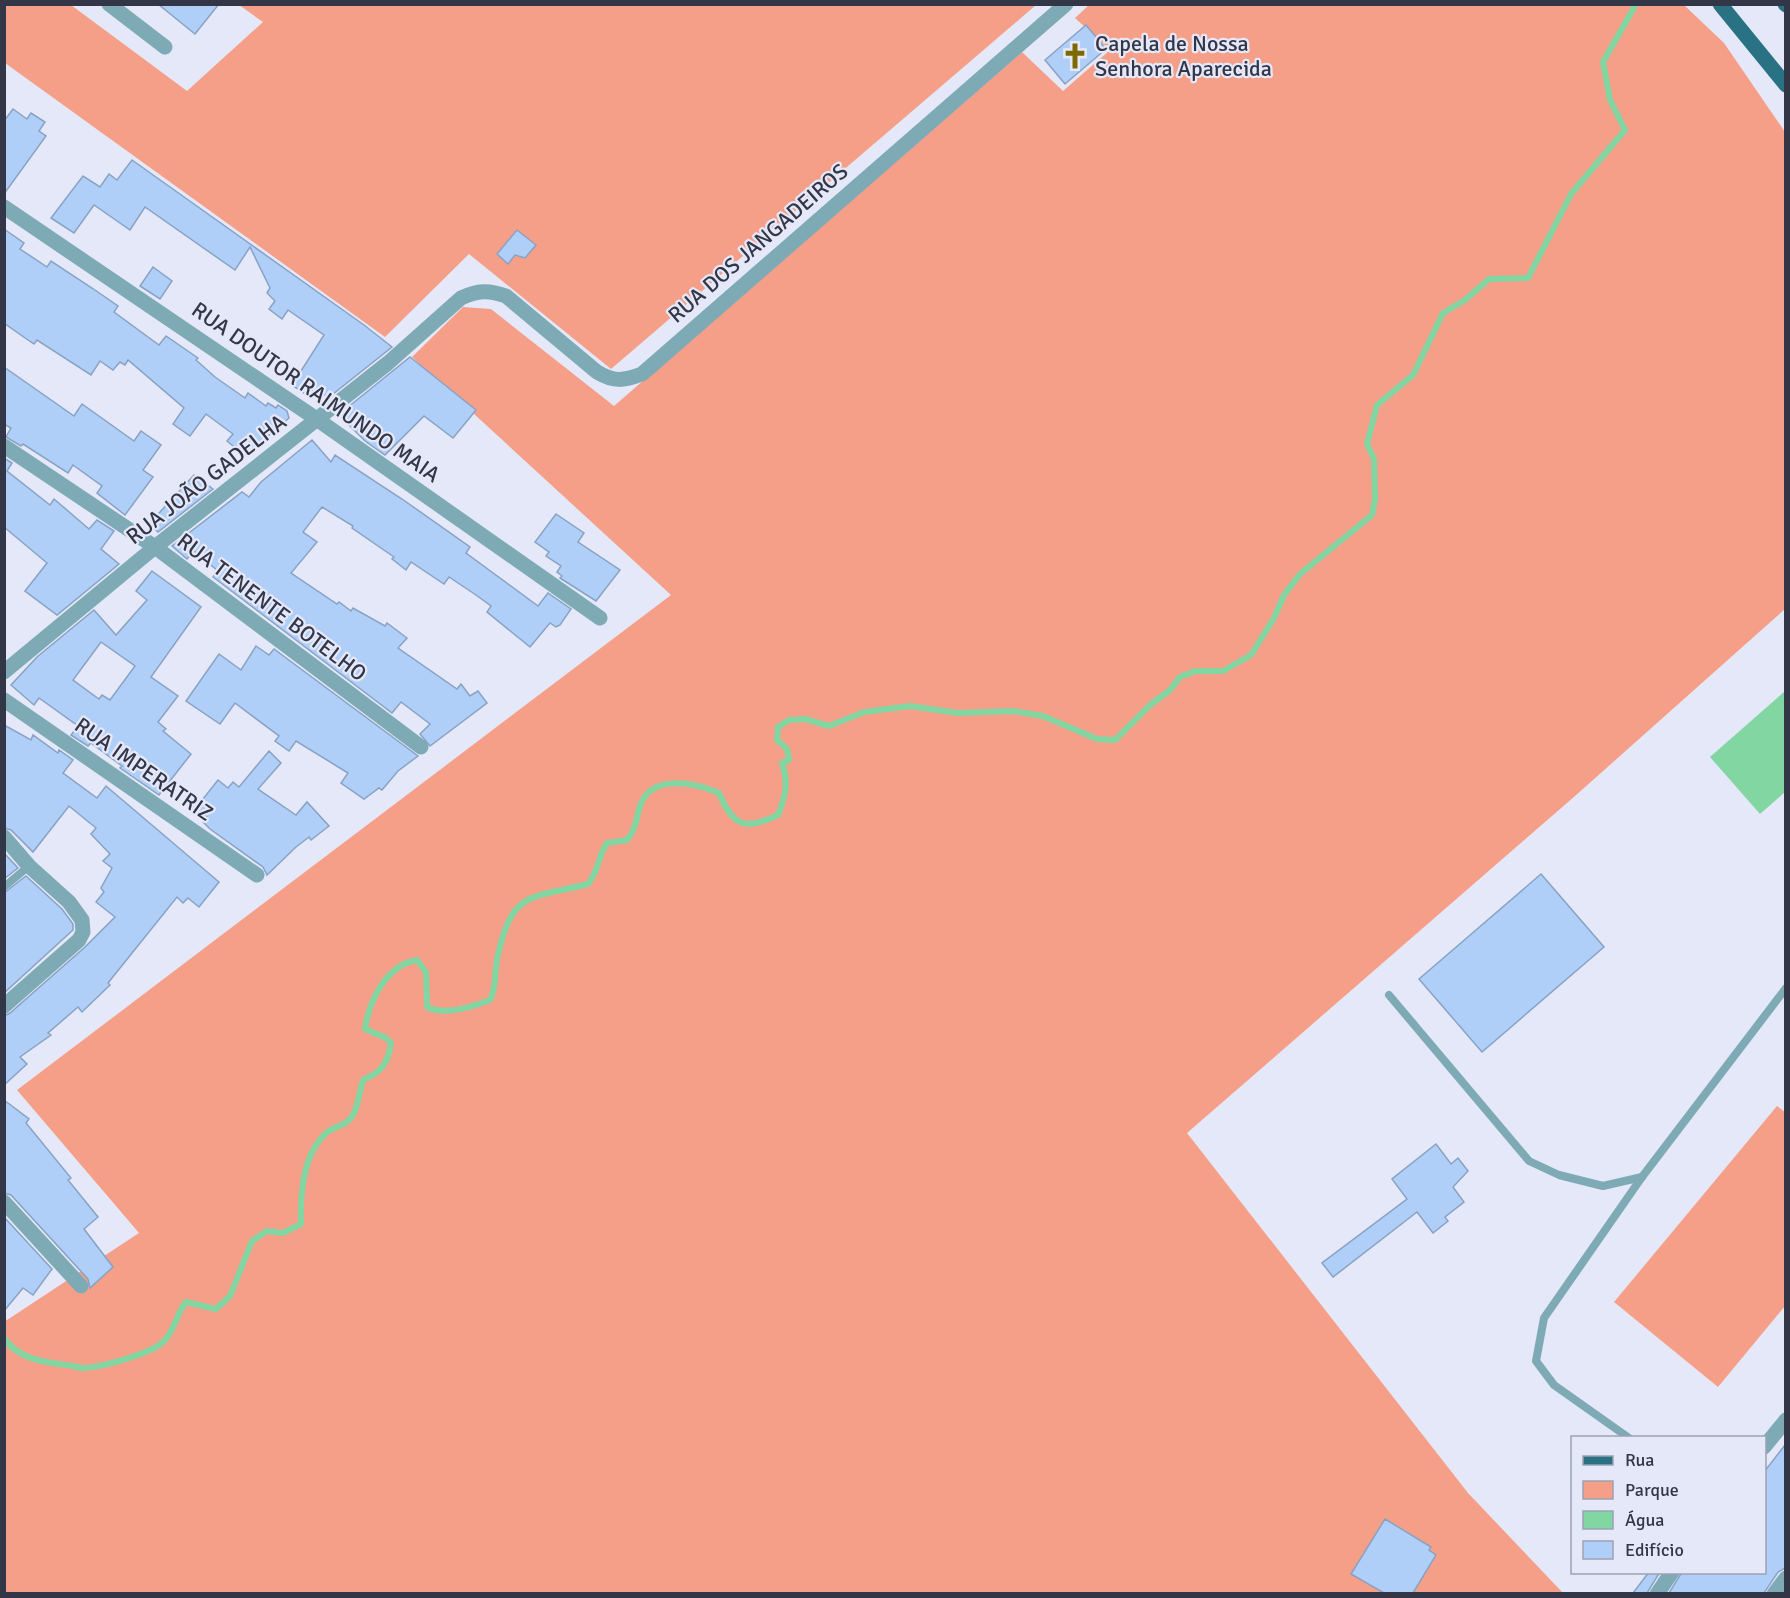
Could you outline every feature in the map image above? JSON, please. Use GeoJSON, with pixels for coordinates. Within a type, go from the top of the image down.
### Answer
{"type":"FeatureCollection","features":[{"type":"Feature","properties":{"kind":"main road"},"geometry":{"type":"LineString","coordinates":[[1719,4],[1785,85]]}},
{"type":"Feature","properties":{"kind":"street"},"geometry":{"type":"LineString","coordinates":[[110,4],[165,47]]}},
{"type":"Feature","properties":{"kind":"street","name":"RUA DOS JANGADEIROS"},"geometry":{"type":"LineString","coordinates":[[461,298],[476,291],[491,291],[506,296],[597,372],[610,380],[624,381],[642,374],[1066,4]]}},
{"type":"Feature","properties":{"kind":"street","name":"RUA DOUTOR RAIMUNDO MAIA"},"geometry":{"type":"LineString","coordinates":[[4,207],[318,420],[600,618]]}},
{"type":"Feature","properties":{"kind":"street","name":"RUA JOÃO GADELHA"},"geometry":{"type":"LineString","coordinates":[[4,672],[155,547],[318,420],[461,298]]}},
{"type":"Feature","properties":{"kind":"street","name":"RUA TENENTE BOTELHO"},"geometry":{"type":"LineString","coordinates":[[4,446],[155,547],[421,747]]}},
{"type":"Feature","properties":{"kind":"street","name":"RUA IMPERATRIZ"},"geometry":{"type":"LineString","coordinates":[[4,700],[258,875]]}},
{"type":"Feature","properties":{"kind":"street"},"geometry":{"type":"LineString","coordinates":[[4,837],[29,866],[69,903],[81,920],[83,932],[74,944],[4,1006]]}},
{"type":"Feature","properties":{"kind":"street"},"geometry":{"type":"LineString","coordinates":[[4,1202],[81,1286]]}},
{"type":"Feature","properties":{"kind":"street"},"geometry":{"type":"LineString","coordinates":[[1766,1445],[1785,1420]]}},
{"type":"Feature","properties":{"kind":"street"},"geometry":{"type":"LineString","coordinates":[[1657,1593],[1671,1574]]}},
{"type":"Feature","properties":{"kind":"street"},"geometry":{"type":"LineString","coordinates":[[1774,1593],[1785,1578]]}},
{"type":"Feature","properties":{"kind":"lane"},"geometry":{"type":"LineString","coordinates":[[4,886],[29,866]]}},
{"type":"Feature","properties":{"kind":"lane"},"geometry":{"type":"LineString","coordinates":[[1628,1436],[1554,1385],[1536,1361],[1544,1318],[1642,1177],[1785,989]]}},
{"type":"Feature","properties":{"kind":"lane"},"geometry":{"type":"LineString","coordinates":[[1389,995],[1529,1161],[1559,1175],[1602,1186],[1642,1177]]}},
{"type":"Feature","properties":{"kind":"green space"},"geometry":{"type":"Polygon","coordinates":[[[5,5],[71,5],[187,91],[263,22],[239,5],[1036,5],[611,369],[469,254],[385,337],[5,63],[5,5]]]}},
{"type":"Feature","properties":{"kind":"green space"},"geometry":{"type":"Polygon","coordinates":[[[1089,5],[1684,5],[1724,43],[1785,132],[1785,609],[1575,796],[1187,1133],[1468,1493],[1563,1593],[5,1593],[4,1319],[7,1320],[139,1233],[17,1090],[671,595],[412,357],[463,307],[491,309],[614,406],[1022,52],[1063,91],[1110,50],[1075,18],[1089,5]]]}},
{"type":"Feature","properties":{"kind":"green space"},"geometry":{"type":"Polygon","coordinates":[[[1777,1106],[1786,1113],[1785,1306],[1718,1387],[1614,1302],[1777,1106]]]}},
{"type":"Feature","properties":{"kind":"water"},"geometry":{"type":"Polygon","coordinates":[[[1785,691],[1785,792],[1760,814],[1710,757],[1785,691]]]}},
{"type":"Feature","properties":{"kind":"building"},"geometry":{"type":"Polygon","coordinates":[[[158,4],[219,4],[195,34],[158,4]]]}},
{"type":"Feature","properties":{"kind":"building"},"geometry":{"type":"Polygon","coordinates":[[[1086,25],[1106,49],[1065,84],[1045,60],[1086,25]]]}},
{"type":"Feature","properties":{"kind":"building"},"geometry":{"type":"Polygon","coordinates":[[[13,109],[27,119],[31,113],[45,122],[39,131],[46,136],[4,194],[4,121],[13,109]]]}},
{"type":"Feature","properties":{"kind":"building"},"geometry":{"type":"Polygon","coordinates":[[[132,160],[392,347],[328,398],[320,391],[317,394],[309,388],[305,394],[292,385],[324,335],[288,310],[282,319],[269,309],[275,301],[267,293],[270,288],[250,247],[235,270],[145,207],[130,230],[94,205],[74,233],[51,218],[83,176],[100,187],[109,174],[117,180],[132,160]]]}},
{"type":"Feature","properties":{"kind":"building"},"geometry":{"type":"Polygon","coordinates":[[[4,229],[24,243],[20,249],[47,267],[51,261],[118,306],[114,312],[159,345],[166,336],[198,358],[196,360],[215,377],[245,398],[248,393],[266,406],[268,403],[276,408],[278,405],[287,411],[289,418],[245,456],[227,441],[233,434],[206,414],[190,436],[173,424],[184,408],[128,360],[125,365],[120,362],[113,370],[100,361],[91,375],[37,340],[34,344],[4,323],[4,229]]]}},
{"type":"Feature","properties":{"kind":"building"},"geometry":{"type":"Polygon","coordinates":[[[517,230],[536,245],[525,258],[515,255],[508,264],[497,254],[517,230]]]}},
{"type":"Feature","properties":{"kind":"building"},"geometry":{"type":"Polygon","coordinates":[[[153,267],[172,281],[160,299],[140,286],[153,267]]]}},
{"type":"Feature","properties":{"kind":"building"},"geometry":{"type":"Polygon","coordinates":[[[410,357],[476,410],[453,438],[424,416],[385,455],[365,441],[342,418],[346,414],[342,412],[410,357]]]}},
{"type":"Feature","properties":{"kind":"building"},"geometry":{"type":"Polygon","coordinates":[[[4,367],[74,416],[82,404],[134,441],[141,431],[161,445],[143,470],[153,477],[125,515],[97,493],[102,486],[73,465],[68,473],[23,444],[21,446],[6,437],[11,428],[4,424],[4,367]]]}},
{"type":"Feature","properties":{"kind":"building"},"geometry":{"type":"Polygon","coordinates":[[[312,440],[331,462],[335,455],[470,547],[466,553],[538,606],[548,593],[571,609],[560,625],[556,627],[550,623],[530,647],[487,612],[491,606],[476,595],[449,577],[444,584],[411,562],[406,570],[392,559],[394,557],[352,528],[353,526],[322,507],[303,532],[317,542],[291,573],[337,604],[339,602],[351,611],[353,608],[385,626],[387,623],[407,638],[398,648],[457,689],[461,684],[470,696],[478,691],[487,703],[430,746],[420,734],[430,724],[401,702],[392,713],[213,577],[218,571],[194,551],[187,559],[172,546],[242,492],[249,497],[261,482],[312,440]]]}},
{"type":"Feature","properties":{"kind":"building"},"geometry":{"type":"Polygon","coordinates":[[[4,458],[12,463],[7,471],[50,505],[54,499],[89,529],[97,520],[114,531],[101,549],[119,564],[57,615],[25,591],[47,563],[4,527],[4,458]]]}},
{"type":"Feature","properties":{"kind":"building"},"geometry":{"type":"Polygon","coordinates":[[[194,475],[213,489],[158,532],[149,524],[194,475]]]}},
{"type":"Feature","properties":{"kind":"building"},"geometry":{"type":"Polygon","coordinates":[[[556,514],[584,533],[578,542],[620,570],[596,601],[560,578],[562,576],[557,572],[561,566],[546,556],[549,552],[535,542],[556,514]]]}},
{"type":"Feature","properties":{"kind":"building"},"geometry":{"type":"Polygon","coordinates":[[[152,571],[201,607],[151,677],[178,696],[158,722],[166,729],[163,731],[191,754],[159,795],[120,768],[122,766],[91,743],[88,746],[71,735],[78,726],[39,698],[34,705],[11,685],[37,657],[94,610],[116,635],[147,600],[136,591],[152,571]],[[101,642],[73,680],[99,699],[102,695],[110,700],[135,666],[101,642]]]}},
{"type":"Feature","properties":{"kind":"building"},"geometry":{"type":"Polygon","coordinates":[[[256,646],[269,655],[274,649],[418,756],[398,771],[382,790],[379,788],[364,799],[341,783],[348,773],[296,741],[289,751],[275,741],[279,736],[235,703],[220,724],[186,701],[219,654],[241,670],[256,646]]]}},
{"type":"Feature","properties":{"kind":"building"},"geometry":{"type":"Polygon","coordinates":[[[4,725],[31,740],[33,735],[58,753],[59,750],[73,760],[63,773],[97,798],[106,786],[219,882],[199,907],[188,898],[183,903],[177,897],[108,983],[110,985],[82,1012],[78,1007],[48,1033],[51,1035],[20,1057],[27,1064],[4,1085],[4,1016],[85,947],[115,917],[96,902],[104,892],[101,888],[112,868],[103,861],[110,854],[91,834],[96,828],[69,806],[33,852],[11,830],[4,828],[4,725]]]}},
{"type":"Feature","properties":{"kind":"building"},"geometry":{"type":"Polygon","coordinates":[[[269,751],[281,763],[258,789],[296,815],[307,802],[329,826],[311,840],[309,837],[296,847],[267,875],[263,867],[210,829],[203,822],[207,817],[195,809],[218,780],[228,788],[233,782],[239,787],[269,751]]]}},
{"type":"Feature","properties":{"kind":"building"},"geometry":{"type":"Polygon","coordinates":[[[4,853],[18,868],[4,879],[4,853]]]}},
{"type":"Feature","properties":{"kind":"building"},"geometry":{"type":"Polygon","coordinates":[[[1541,874],[1604,947],[1482,1052],[1419,979],[1541,874]]]}},
{"type":"Feature","properties":{"kind":"building"},"geometry":{"type":"Polygon","coordinates":[[[26,876],[62,909],[73,924],[73,930],[4,993],[4,893],[26,876]]]}},
{"type":"Feature","properties":{"kind":"building"},"geometry":{"type":"Polygon","coordinates":[[[4,1100],[29,1119],[26,1123],[71,1178],[68,1180],[98,1217],[84,1229],[113,1267],[90,1288],[88,1279],[11,1195],[4,1193],[4,1100]]]}},
{"type":"Feature","properties":{"kind":"building"},"geometry":{"type":"Polygon","coordinates":[[[1436,1144],[1451,1164],[1458,1158],[1468,1171],[1453,1187],[1464,1202],[1445,1217],[1448,1221],[1433,1233],[1417,1212],[1333,1277],[1322,1263],[1407,1199],[1392,1179],[1436,1144]]]}},
{"type":"Feature","properties":{"kind":"building"},"geometry":{"type":"Polygon","coordinates":[[[4,1217],[52,1269],[33,1295],[23,1288],[4,1311],[4,1217]]]}},
{"type":"Feature","properties":{"kind":"building"},"geometry":{"type":"Polygon","coordinates":[[[1785,1445],[1785,1568],[1778,1572],[1764,1593],[1669,1593],[1681,1574],[1766,1574],[1766,1469],[1785,1445]]]}},
{"type":"Feature","properties":{"kind":"building"},"geometry":{"type":"Polygon","coordinates":[[[1385,1519],[1431,1547],[1429,1550],[1436,1555],[1413,1593],[1384,1593],[1351,1574],[1385,1519]]]}},
{"type":"Feature","properties":{"kind":"building"},"geometry":{"type":"Polygon","coordinates":[[[1647,1574],[1659,1574],[1647,1593],[1633,1593],[1647,1574]]]}},
{"type":"Feature","properties":{"kind":"waterway"},"geometry":{"type":"LineString","coordinates":[[4,1338],[16,1351],[32,1358],[82,1368],[92,1367],[125,1359],[157,1347],[170,1333],[186,1302],[216,1309],[230,1296],[252,1241],[267,1231],[283,1233],[301,1224],[302,1188],[312,1152],[326,1133],[350,1119],[356,1107],[363,1080],[375,1074],[386,1061],[391,1043],[386,1038],[365,1029],[370,1007],[388,977],[406,963],[417,960],[426,972],[427,1007],[450,1011],[490,1000],[494,990],[497,959],[503,937],[509,920],[517,909],[526,901],[537,896],[588,884],[607,843],[627,840],[634,828],[640,806],[654,789],[675,783],[709,789],[719,793],[724,805],[736,819],[742,823],[757,823],[778,815],[783,802],[786,783],[782,763],[789,760],[787,749],[777,740],[778,727],[789,720],[805,719],[829,726],[864,712],[910,706],[958,713],[1013,711],[1043,716],[1097,739],[1115,740],[1150,705],[1170,690],[1180,677],[1195,671],[1223,671],[1251,655],[1274,618],[1284,595],[1300,574],[1372,515],[1375,499],[1374,459],[1367,444],[1377,405],[1413,375],[1443,313],[1465,300],[1489,279],[1528,278],[1571,194],[1625,130],[1610,100],[1603,62],[1636,4]]}},
{"type":"Feature","properties":{"kind":"place","name":"Capela de Nossa Senhora Aparecida"},"geometry":{"type":"Point","coordinates":[1075,56]}}]}
